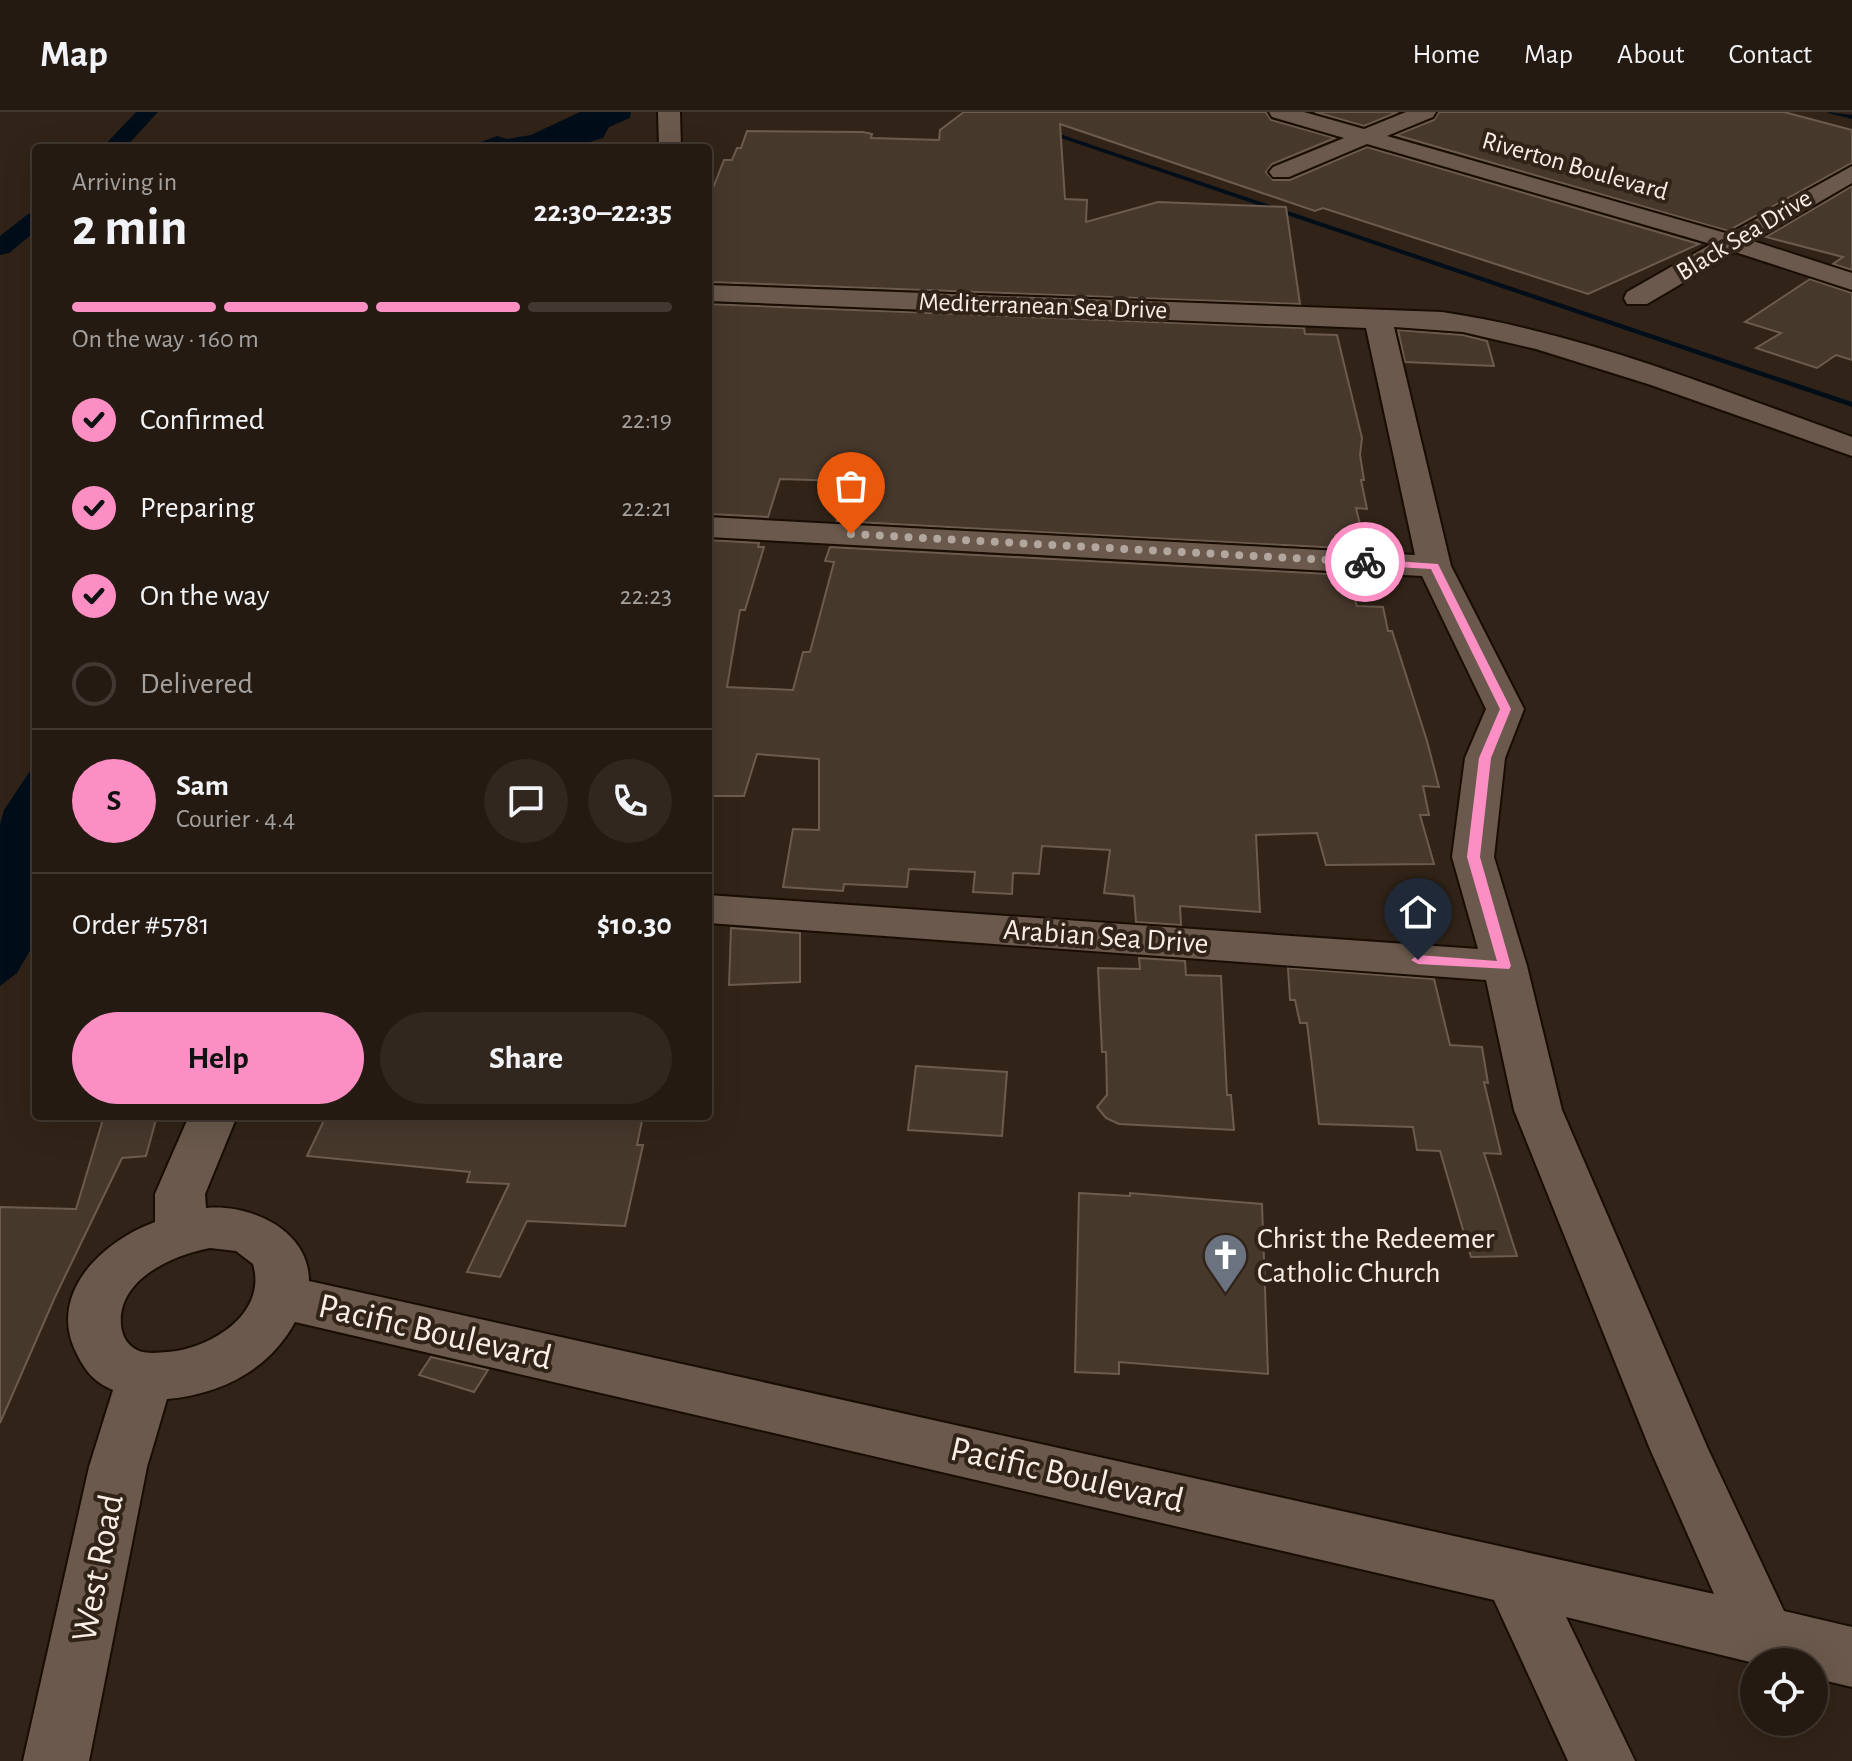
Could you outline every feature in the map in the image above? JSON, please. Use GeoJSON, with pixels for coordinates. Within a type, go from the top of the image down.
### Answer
{"type":"FeatureCollection","features":[{"type":"Feature","properties":{"kind":"street"},"geometry":{"type":"LineString","coordinates":[[669,112],[670,144]]}},
{"type":"Feature","properties":{"kind":"street","name":"Riverton Boulevard"},"geometry":{"type":"LineString","coordinates":[[1280,112],[1734,243],[1852,282]]}},
{"type":"Feature","properties":{"kind":"street"},"geometry":{"type":"LineString","coordinates":[[1281,172],[1425,112]]}},
{"type":"Feature","properties":{"kind":"street","name":"Black Sea Drive"},"geometry":{"type":"LineString","coordinates":[[1637,298],[1852,173]]}},
{"type":"Feature","properties":{"kind":"street","name":"Mediterranean Sea Drive"},"geometry":{"type":"LineString","coordinates":[[712,293],[1378,320],[1418,316],[1480,326],[1609,360],[1852,447]]}},
{"type":"Feature","properties":{"kind":"street"},"geometry":{"type":"LineString","coordinates":[[1378,320],[1434,566],[1505,709],[1485,758],[1473,857],[1505,966],[1538,1110],[1679,1449],[1763,1635]]}},
{"type":"Feature","properties":{"kind":"street"},"geometry":{"type":"LineString","coordinates":[[712,527],[1434,566]]}},
{"type":"Feature","properties":{"kind":"street","name":"Arabian Sea Drive"},"geometry":{"type":"LineString","coordinates":[[712,909],[1505,966]]}},
{"type":"Feature","properties":{"kind":"street"},"geometry":{"type":"LineString","coordinates":[[181,1233],[180,1194],[211,1120]]}},
{"type":"Feature","properties":{"kind":"street"},"geometry":{"type":"LineString","coordinates":[[210,1228],[237,1231],[259,1239],[275,1255],[283,1274],[281,1297],[269,1323],[245,1346],[225,1359],[179,1375],[146,1376],[123,1369],[105,1356],[95,1339],[93,1318],[98,1297],[112,1276],[131,1258],[155,1243],[181,1233],[210,1228]]}},
{"type":"Feature","properties":{"kind":"street","name":"Pacific Boulevard"},"geometry":{"type":"LineString","coordinates":[[281,1297],[1514,1576],[1852,1657]]}},
{"type":"Feature","properties":{"kind":"street","name":"West Road"},"geometry":{"type":"LineString","coordinates":[[56,1761],[118,1467],[146,1376]]}},
{"type":"Feature","properties":{"kind":"street"},"geometry":{"type":"LineString","coordinates":[[1514,1576],[1602,1761]]}},
{"type":"Feature","properties":{"kind":"water"},"geometry":{"type":"Polygon","coordinates":[[[580,112],[631,112],[630,118],[609,127],[603,138],[583,144],[476,144],[497,136],[507,139],[531,135],[580,112]]]}},
{"type":"Feature","properties":{"kind":"water"},"geometry":{"type":"Polygon","coordinates":[[[32,768],[32,947],[17,973],[0,986],[0,824],[4,810],[32,768]]]}},
{"type":"Feature","properties":{"kind":"building"},"geometry":{"type":"Polygon","coordinates":[[[964,112],[1266,112],[1271,120],[1335,138],[1272,164],[1266,172],[1273,180],[1290,180],[1367,147],[1699,244],[1588,294],[1323,208],[1315,211],[1060,124],[1065,199],[1087,200],[1086,222],[1158,202],[1286,207],[1300,304],[712,282],[712,191],[724,160],[732,160],[737,148],[741,148],[747,131],[863,132],[872,134],[871,138],[939,140],[940,130],[964,112]]]}},
{"type":"Feature","properties":{"kind":"building"},"geometry":{"type":"Polygon","coordinates":[[[1315,112],[1398,112],[1364,126],[1315,112]]]}},
{"type":"Feature","properties":{"kind":"building"},"geometry":{"type":"Polygon","coordinates":[[[1439,112],[1784,112],[1852,130],[1852,163],[1728,231],[1396,135],[1434,120],[1439,112]]]}},
{"type":"Feature","properties":{"kind":"building"},"geometry":{"type":"Polygon","coordinates":[[[1852,186],[1852,270],[1833,264],[1843,257],[1766,237],[1852,186]]]}},
{"type":"Feature","properties":{"kind":"building"},"geometry":{"type":"Polygon","coordinates":[[[1810,279],[1852,293],[1852,360],[1836,355],[1817,368],[1756,348],[1781,333],[1745,322],[1810,279]]]}},
{"type":"Feature","properties":{"kind":"building"},"geometry":{"type":"Polygon","coordinates":[[[712,304],[1304,328],[1305,334],[1337,335],[1362,438],[1360,455],[1364,480],[1361,480],[1367,509],[1356,508],[1363,536],[1335,535],[1339,548],[837,521],[845,494],[840,494],[844,481],[780,479],[768,517],[712,514],[712,304]]]}},
{"type":"Feature","properties":{"kind":"building"},"geometry":{"type":"Polygon","coordinates":[[[1398,330],[1463,335],[1487,341],[1494,366],[1405,362],[1398,330]]]}},
{"type":"Feature","properties":{"kind":"building"},"geometry":{"type":"Polygon","coordinates":[[[712,540],[759,543],[758,547],[764,547],[745,610],[740,610],[727,687],[793,690],[803,652],[810,652],[834,562],[825,561],[830,547],[1347,575],[1357,606],[1383,607],[1439,787],[1423,786],[1429,815],[1420,815],[1434,864],[1326,865],[1317,833],[1256,835],[1260,912],[1180,906],[1181,925],[1136,922],[1134,896],[1104,893],[1110,850],[1042,846],[1039,874],[1013,873],[1012,894],[973,892],[975,872],[909,869],[907,887],[844,884],[843,891],[783,887],[793,829],[819,830],[819,759],[757,754],[744,796],[712,796],[712,540]]]}},
{"type":"Feature","properties":{"kind":"building"},"geometry":{"type":"Polygon","coordinates":[[[731,928],[800,933],[800,982],[729,985],[731,928]]]}},
{"type":"Feature","properties":{"kind":"building"},"geometry":{"type":"Polygon","coordinates":[[[1139,958],[1185,961],[1186,975],[1221,976],[1227,1095],[1231,1095],[1234,1130],[1119,1124],[1106,1118],[1097,1107],[1107,1095],[1098,968],[1140,969],[1139,958]]]}},
{"type":"Feature","properties":{"kind":"building"},"geometry":{"type":"Polygon","coordinates":[[[1288,968],[1434,979],[1450,1045],[1482,1047],[1488,1083],[1484,1082],[1501,1154],[1484,1153],[1517,1256],[1471,1257],[1440,1151],[1417,1150],[1413,1127],[1319,1124],[1307,1023],[1300,1023],[1295,1000],[1290,1000],[1288,968]]]}},
{"type":"Feature","properties":{"kind":"building"},"geometry":{"type":"Polygon","coordinates":[[[916,1066],[1007,1072],[1002,1136],[908,1130],[916,1066]]]}},
{"type":"Feature","properties":{"kind":"building"},"geometry":{"type":"Polygon","coordinates":[[[103,1120],[156,1120],[146,1156],[122,1158],[55,1297],[0,1423],[0,1207],[76,1209],[103,1120]]]}},
{"type":"Feature","properties":{"kind":"building"},"geometry":{"type":"Polygon","coordinates":[[[324,1120],[642,1120],[637,1145],[643,1145],[625,1226],[527,1221],[500,1277],[467,1272],[509,1184],[467,1182],[470,1172],[307,1156],[324,1120]]]}},
{"type":"Feature","properties":{"kind":"building"},"geometry":{"type":"Polygon","coordinates":[[[1079,1193],[1130,1196],[1130,1193],[1262,1204],[1268,1374],[1119,1362],[1119,1374],[1075,1372],[1079,1193]]]}},
{"type":"Feature","properties":{"kind":"building"},"geometry":{"type":"Polygon","coordinates":[[[431,1357],[488,1370],[474,1392],[419,1375],[431,1357]]]}},
{"type":"Feature","properties":{"kind":"waterway"},"geometry":{"type":"LineString","coordinates":[[117,144],[148,112]]}},
{"type":"Feature","properties":{"kind":"waterway"},"geometry":{"type":"LineString","coordinates":[[1830,112],[1852,117]]}},
{"type":"Feature","properties":{"kind":"waterway"},"geometry":{"type":"LineString","coordinates":[[1048,132],[1852,405]]}},
{"type":"Feature","properties":{"kind":"waterway"},"geometry":{"type":"LineString","coordinates":[[0,248],[32,222]]}},
{"type":"Feature","properties":{"kind":"way so far"},"geometry":{"type":"LineString","coordinates":[[851,534],[1365,562]]}},
{"type":"Feature","properties":{"kind":"place","name":"Christ the Redeemer Catholic Church"},"geometry":{"type":"Point","coordinates":[1226,1295]}},
{"type":"Feature","properties":{"kind":"route"},"geometry":{"type":"LineString","coordinates":[[1365,562],[1434,566],[1505,709],[1485,758],[1473,857],[1505,966],[1418,960]]}}]}
